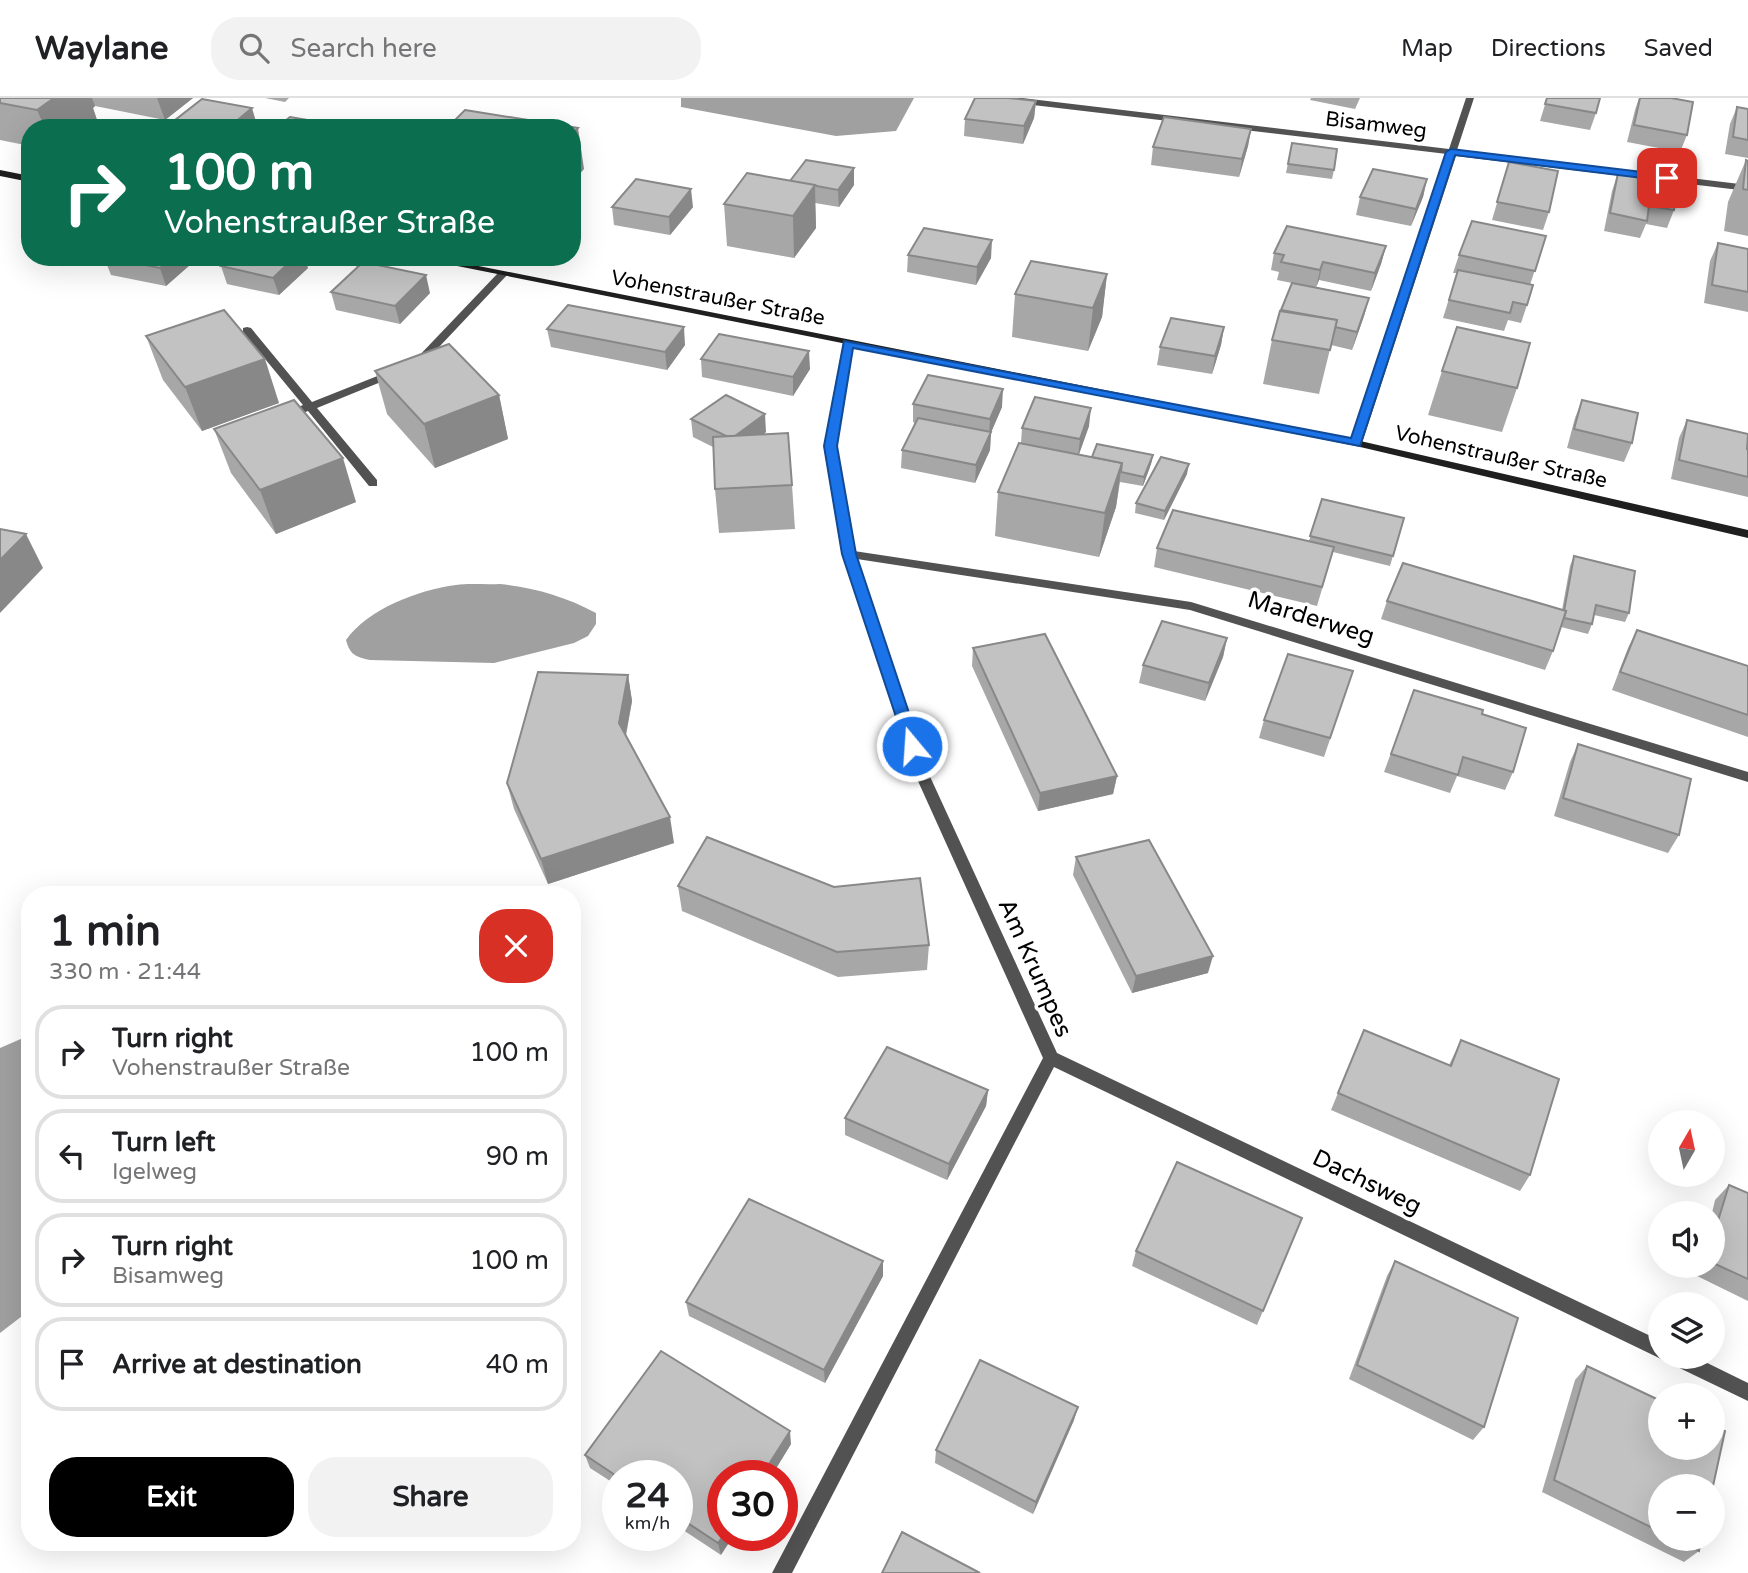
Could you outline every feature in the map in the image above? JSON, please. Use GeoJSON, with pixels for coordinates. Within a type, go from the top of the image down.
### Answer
{"type":"FeatureCollection","features":[{"type":"Feature","properties":{"kind":"main road"},"geometry":{"type":"LineString","coordinates":[[0,173],[21,177]]}},
{"type":"Feature","properties":{"kind":"main road","name":"Vohenstraußer Straße"},"geometry":{"type":"LineString","coordinates":[[463,266],[1356,443],[1748,534]]}},
{"type":"Feature","properties":{"kind":"street","name":"Bisamweg"},"geometry":{"type":"LineString","coordinates":[[1000,98],[1748,188]]}},
{"type":"Feature","properties":{"kind":"street"},"geometry":{"type":"LineString","coordinates":[[1356,443],[1470,98]]}},
{"type":"Feature","properties":{"kind":"street"},"geometry":{"type":"LineString","coordinates":[[274,421],[417,364],[503,274]]}},
{"type":"Feature","properties":{"kind":"street"},"geometry":{"type":"LineString","coordinates":[[247,330],[373,483]]}},
{"type":"Feature","properties":{"kind":"street","name":"Am Krumpes"},"geometry":{"type":"LineString","coordinates":[[782,1573],[1051,1058],[920,770],[849,554],[830,446],[848,343]]}},
{"type":"Feature","properties":{"kind":"street","name":"Marderweg"},"geometry":{"type":"LineString","coordinates":[[849,554],[1191,606],[1524,706],[1748,777]]}},
{"type":"Feature","properties":{"kind":"street","name":"Dachsweg"},"geometry":{"type":"LineString","coordinates":[[1051,1058],[1648,1344]]}},
{"type":"Feature","properties":{"kind":"street"},"geometry":{"type":"LineString","coordinates":[[1700,1369],[1748,1392]]}},
{"type":"Feature","properties":{"kind":"shaded area"},"geometry":{"type":"Polygon","coordinates":[[[681,98],[914,98],[896,131],[836,136],[681,107],[681,98]]]}},
{"type":"Feature","properties":{"kind":"shaded area"},"geometry":{"type":"Polygon","coordinates":[[[500,584],[561,597],[596,613],[596,624],[588,636],[574,643],[494,663],[370,660],[354,655],[349,649],[346,640],[355,629],[380,610],[410,596],[456,585],[500,584]]]}},
{"type":"Feature","properties":{"kind":"shaded area"},"geometry":{"type":"Polygon","coordinates":[[[21,1039],[21,1317],[0,1333],[0,1048],[21,1039]]]}},
{"type":"Feature","properties":{"kind":"building"},"geometry":{"type":"Polygon","coordinates":[[[0,98],[54,98],[37,110],[0,103],[0,98]]]}},
{"type":"Feature","properties":{"kind":"building"},"geometry":{"type":"Polygon","coordinates":[[[975,98],[1036,101],[1024,126],[965,119],[975,98]]]}},
{"type":"Feature","properties":{"kind":"building"},"geometry":{"type":"Polygon","coordinates":[[[1547,98],[1600,98],[1596,113],[1545,104],[1547,98]]]}},
{"type":"Feature","properties":{"kind":"building"},"geometry":{"type":"Polygon","coordinates":[[[1640,98],[1671,98],[1693,102],[1687,135],[1634,125],[1640,98]]]}},
{"type":"Feature","properties":{"kind":"building"},"geometry":{"type":"Polygon","coordinates":[[[202,99],[252,108],[239,119],[176,119],[202,99]]]}},
{"type":"Feature","properties":{"kind":"building"},"geometry":{"type":"Polygon","coordinates":[[[1737,107],[1748,109],[1748,140],[1733,137],[1737,107]]]}},
{"type":"Feature","properties":{"kind":"building"},"geometry":{"type":"Polygon","coordinates":[[[465,110],[522,119],[456,119],[465,110]]]}},
{"type":"Feature","properties":{"kind":"building"},"geometry":{"type":"Polygon","coordinates":[[[1164,117],[1251,129],[1242,159],[1153,147],[1164,117]]]}},
{"type":"Feature","properties":{"kind":"building"},"geometry":{"type":"Polygon","coordinates":[[[1292,143],[1337,149],[1334,170],[1288,164],[1292,143]]]}},
{"type":"Feature","properties":{"kind":"building"},"geometry":{"type":"Polygon","coordinates":[[[806,160],[854,168],[838,190],[790,181],[806,160]]]}},
{"type":"Feature","properties":{"kind":"building"},"geometry":{"type":"Polygon","coordinates":[[[1746,160],[1748,161],[1748,190],[1743,189],[1746,160]]]}},
{"type":"Feature","properties":{"kind":"building"},"geometry":{"type":"Polygon","coordinates":[[[1509,162],[1558,171],[1549,212],[1497,202],[1509,162]]]}},
{"type":"Feature","properties":{"kind":"building"},"geometry":{"type":"Polygon","coordinates":[[[1373,169],[1427,179],[1416,209],[1360,197],[1373,169]]]}},
{"type":"Feature","properties":{"kind":"building"},"geometry":{"type":"Polygon","coordinates":[[[747,173],[815,185],[793,216],[724,204],[747,173]]]}},
{"type":"Feature","properties":{"kind":"building"},"geometry":{"type":"Polygon","coordinates":[[[1618,173],[1678,184],[1674,210],[1649,206],[1647,221],[1610,213],[1618,173]]]}},
{"type":"Feature","properties":{"kind":"building"},"geometry":{"type":"Polygon","coordinates":[[[636,179],[691,189],[669,217],[612,207],[636,179]]]}},
{"type":"Feature","properties":{"kind":"building"},"geometry":{"type":"Polygon","coordinates":[[[1472,221],[1546,236],[1535,271],[1459,255],[1472,221]]]}},
{"type":"Feature","properties":{"kind":"building"},"geometry":{"type":"Polygon","coordinates":[[[1287,226],[1386,246],[1375,273],[1323,262],[1320,270],[1281,262],[1284,255],[1274,253],[1287,226]]]}},
{"type":"Feature","properties":{"kind":"building"},"geometry":{"type":"Polygon","coordinates":[[[924,228],[992,240],[977,267],[908,255],[924,228]]]}},
{"type":"Feature","properties":{"kind":"building"},"geometry":{"type":"Polygon","coordinates":[[[1718,243],[1748,249],[1748,292],[1712,285],[1718,243]]]}},
{"type":"Feature","properties":{"kind":"building"},"geometry":{"type":"Polygon","coordinates":[[[1031,261],[1107,274],[1093,308],[1015,294],[1031,261]]]}},
{"type":"Feature","properties":{"kind":"building"},"geometry":{"type":"Polygon","coordinates":[[[221,266],[286,266],[273,278],[221,266]]]}},
{"type":"Feature","properties":{"kind":"building"},"geometry":{"type":"Polygon","coordinates":[[[359,266],[382,266],[426,275],[395,306],[331,292],[359,266]]]}},
{"type":"Feature","properties":{"kind":"building"},"geometry":{"type":"Polygon","coordinates":[[[1458,270],[1533,285],[1527,305],[1513,302],[1510,313],[1449,300],[1458,270]]]}},
{"type":"Feature","properties":{"kind":"building"},"geometry":{"type":"Polygon","coordinates":[[[1292,283],[1369,298],[1357,332],[1335,327],[1337,320],[1281,310],[1292,283]]]}},
{"type":"Feature","properties":{"kind":"building"},"geometry":{"type":"Polygon","coordinates":[[[568,305],[684,327],[665,352],[547,329],[568,305]]]}},
{"type":"Feature","properties":{"kind":"building"},"geometry":{"type":"Polygon","coordinates":[[[224,310],[265,359],[185,387],[146,336],[224,310]]]}},
{"type":"Feature","properties":{"kind":"building"},"geometry":{"type":"Polygon","coordinates":[[[1280,311],[1337,320],[1330,350],[1272,340],[1280,311]]]}},
{"type":"Feature","properties":{"kind":"building"},"geometry":{"type":"Polygon","coordinates":[[[1171,318],[1224,327],[1215,356],[1160,347],[1171,318]]]}},
{"type":"Feature","properties":{"kind":"building"},"geometry":{"type":"Polygon","coordinates":[[[1457,327],[1530,343],[1517,388],[1442,371],[1457,327]]]}},
{"type":"Feature","properties":{"kind":"building"},"geometry":{"type":"Polygon","coordinates":[[[719,334],[809,351],[793,377],[701,359],[719,334]]]}},
{"type":"Feature","properties":{"kind":"building"},"geometry":{"type":"Polygon","coordinates":[[[449,344],[499,395],[424,424],[375,371],[449,344]]]}},
{"type":"Feature","properties":{"kind":"building"},"geometry":{"type":"Polygon","coordinates":[[[928,375],[1003,389],[990,419],[913,404],[928,375]]]}},
{"type":"Feature","properties":{"kind":"building"},"geometry":{"type":"Polygon","coordinates":[[[726,395],[765,414],[735,436],[726,436],[691,419],[726,395]]]}},
{"type":"Feature","properties":{"kind":"building"},"geometry":{"type":"Polygon","coordinates":[[[1035,397],[1091,408],[1080,439],[1022,428],[1035,397]]]}},
{"type":"Feature","properties":{"kind":"building"},"geometry":{"type":"Polygon","coordinates":[[[294,400],[343,458],[260,490],[214,429],[294,400]]]}},
{"type":"Feature","properties":{"kind":"building"},"geometry":{"type":"Polygon","coordinates":[[[1582,400],[1638,413],[1632,443],[1574,429],[1582,400]]]}},
{"type":"Feature","properties":{"kind":"building"},"geometry":{"type":"Polygon","coordinates":[[[918,418],[991,432],[976,465],[902,450],[918,418]]]}},
{"type":"Feature","properties":{"kind":"building"},"geometry":{"type":"Polygon","coordinates":[[[1687,420],[1748,434],[1748,477],[1679,460],[1687,420]]]}},
{"type":"Feature","properties":{"kind":"building"},"geometry":{"type":"Polygon","coordinates":[[[788,433],[792,485],[715,489],[713,437],[788,433]]]}},
{"type":"Feature","properties":{"kind":"building"},"geometry":{"type":"Polygon","coordinates":[[[1019,443],[1122,463],[1105,513],[998,492],[1019,443]]]}},
{"type":"Feature","properties":{"kind":"building"},"geometry":{"type":"Polygon","coordinates":[[[1097,444],[1153,455],[1144,477],[1121,472],[1122,463],[1092,457],[1097,444]]]}},
{"type":"Feature","properties":{"kind":"building"},"geometry":{"type":"Polygon","coordinates":[[[1161,457],[1189,464],[1165,511],[1136,503],[1161,457]]]}},
{"type":"Feature","properties":{"kind":"building"},"geometry":{"type":"Polygon","coordinates":[[[1322,499],[1404,518],[1393,556],[1310,536],[1322,499]]]}},
{"type":"Feature","properties":{"kind":"building"},"geometry":{"type":"Polygon","coordinates":[[[1173,510],[1334,547],[1322,587],[1157,548],[1173,510]]]}},
{"type":"Feature","properties":{"kind":"building"},"geometry":{"type":"Polygon","coordinates":[[[0,529],[26,534],[0,560],[0,529]]]}},
{"type":"Feature","properties":{"kind":"building"},"geometry":{"type":"Polygon","coordinates":[[[1574,556],[1635,571],[1629,613],[1596,605],[1592,624],[1564,618],[1574,556]]]}},
{"type":"Feature","properties":{"kind":"building"},"geometry":{"type":"Polygon","coordinates":[[[1403,563],[1566,611],[1553,651],[1387,601],[1403,563]]]}},
{"type":"Feature","properties":{"kind":"building"},"geometry":{"type":"Polygon","coordinates":[[[1162,621],[1227,638],[1209,683],[1143,665],[1162,621]]]}},
{"type":"Feature","properties":{"kind":"building"},"geometry":{"type":"Polygon","coordinates":[[[1637,630],[1748,666],[1748,715],[1620,672],[1637,630]]]}},
{"type":"Feature","properties":{"kind":"building"},"geometry":{"type":"Polygon","coordinates":[[[1045,634],[1117,776],[1040,793],[973,648],[1045,634]]]}},
{"type":"Feature","properties":{"kind":"building"},"geometry":{"type":"Polygon","coordinates":[[[1288,654],[1353,671],[1330,738],[1264,720],[1288,654]]]}},
{"type":"Feature","properties":{"kind":"building"},"geometry":{"type":"Polygon","coordinates":[[[538,672],[628,675],[619,723],[670,817],[541,859],[507,783],[538,672]]]}},
{"type":"Feature","properties":{"kind":"building"},"geometry":{"type":"Polygon","coordinates":[[[1414,690],[1483,710],[1482,714],[1526,728],[1513,772],[1463,757],[1458,775],[1391,754],[1414,690]]]}},
{"type":"Feature","properties":{"kind":"building"},"geometry":{"type":"Polygon","coordinates":[[[1578,744],[1691,779],[1679,835],[1563,798],[1578,744]]]}},
{"type":"Feature","properties":{"kind":"building"},"geometry":{"type":"Polygon","coordinates":[[[707,837],[834,887],[920,878],[929,945],[837,952],[678,886],[707,837]]]}},
{"type":"Feature","properties":{"kind":"building"},"geometry":{"type":"Polygon","coordinates":[[[1149,840],[1213,956],[1136,976],[1076,857],[1149,840]]]}},
{"type":"Feature","properties":{"kind":"building"},"geometry":{"type":"Polygon","coordinates":[[[1364,1030],[1451,1066],[1461,1040],[1559,1079],[1530,1175],[1338,1093],[1364,1030]]]}},
{"type":"Feature","properties":{"kind":"building"},"geometry":{"type":"Polygon","coordinates":[[[887,1047],[988,1090],[949,1164],[845,1118],[887,1047]]]}},
{"type":"Feature","properties":{"kind":"building"},"geometry":{"type":"Polygon","coordinates":[[[1177,1162],[1302,1218],[1263,1311],[1136,1251],[1177,1162]]]}},
{"type":"Feature","properties":{"kind":"building"},"geometry":{"type":"Polygon","coordinates":[[[1729,1185],[1748,1193],[1748,1279],[1725,1268],[1724,1201],[1729,1185]]]}},
{"type":"Feature","properties":{"kind":"building"},"geometry":{"type":"Polygon","coordinates":[[[749,1199],[883,1261],[824,1370],[686,1302],[749,1199]]]}},
{"type":"Feature","properties":{"kind":"building"},"geometry":{"type":"Polygon","coordinates":[[[1395,1261],[1518,1318],[1484,1427],[1357,1365],[1395,1261]]]}},
{"type":"Feature","properties":{"kind":"building"},"geometry":{"type":"Polygon","coordinates":[[[661,1351],[790,1431],[772,1460],[707,1460],[707,1536],[693,1527],[693,1460],[602,1460],[602,1466],[585,1455],[661,1351]]]}},
{"type":"Feature","properties":{"kind":"building"},"geometry":{"type":"Polygon","coordinates":[[[980,1360],[1078,1407],[1036,1502],[936,1450],[980,1360]]]}},
{"type":"Feature","properties":{"kind":"building"},"geometry":{"type":"Polygon","coordinates":[[[1587,1366],[1648,1395],[1648,1460],[1719,1460],[1716,1474],[1648,1474],[1648,1526],[1554,1480],[1587,1366]]]}},
{"type":"Feature","properties":{"kind":"building"},"geometry":{"type":"Polygon","coordinates":[[[902,1532],[980,1573],[882,1573],[902,1532]]]}},
{"type":"Feature","properties":{"kind":"route"},"geometry":{"type":"LineString","coordinates":[[912,746],[849,554],[830,446],[848,343],[1356,443],[1451,152],[1667,178]]}}]}
